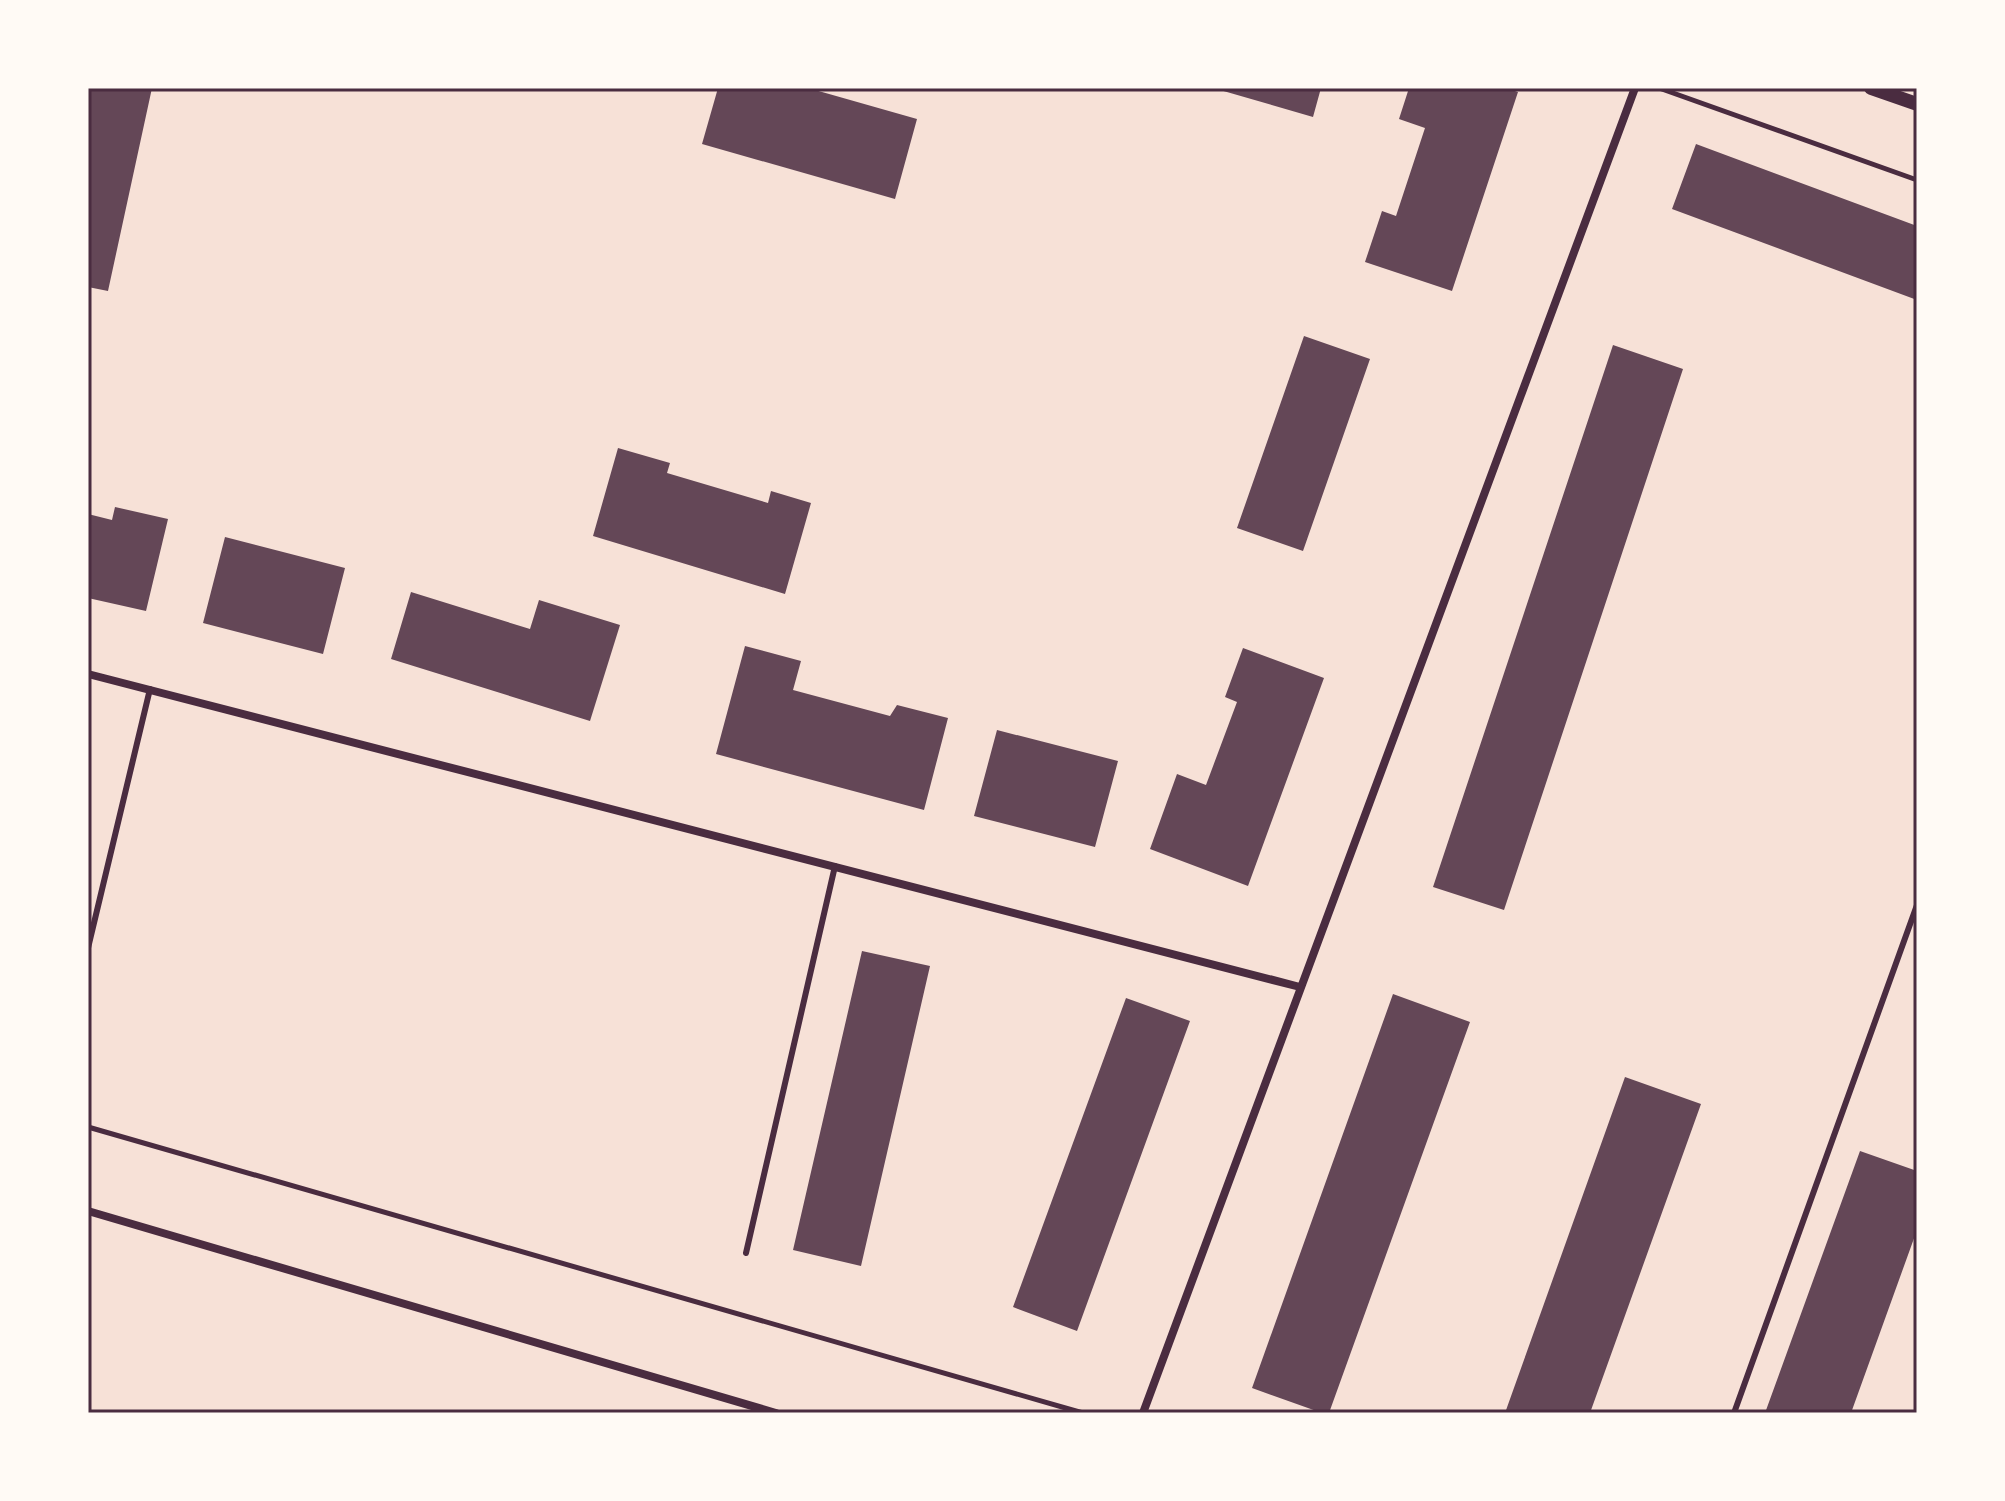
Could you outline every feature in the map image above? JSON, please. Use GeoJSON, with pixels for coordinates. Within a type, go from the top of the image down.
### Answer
{"type":"FeatureCollection","features":[{"type":"Feature","properties":{"kind":"street"},"geometry":{"type":"LineString","coordinates":[[1143,1413],[1635,88]]}},
{"type":"Feature","properties":{"kind":"street"},"geometry":{"type":"LineString","coordinates":[[1871,88],[1917,104]]}},
{"type":"Feature","properties":{"kind":"street"},"geometry":{"type":"LineString","coordinates":[[88,674],[1300,987]]}},
{"type":"Feature","properties":{"kind":"street"},"geometry":{"type":"LineString","coordinates":[[88,1211],[776,1413]]}},
{"type":"Feature","properties":{"kind":"lane"},"geometry":{"type":"LineString","coordinates":[[88,948],[150,689]]}},
{"type":"Feature","properties":{"kind":"lane"},"geometry":{"type":"LineString","coordinates":[[746,1253],[835,866]]}},
{"type":"Feature","properties":{"kind":"lane"},"geometry":{"type":"LineString","coordinates":[[1734,1413],[1917,905]]}},
{"type":"Feature","properties":{"kind":"path"},"geometry":{"type":"LineString","coordinates":[[1658,88],[1917,180]]}},
{"type":"Feature","properties":{"kind":"path"},"geometry":{"type":"LineString","coordinates":[[88,1127],[1083,1413]]}},
{"type":"Feature","properties":{"kind":"building"},"geometry":{"type":"Polygon","coordinates":[[[88,88],[152,88],[108,291],[88,287],[88,88]]]}},
{"type":"Feature","properties":{"kind":"building"},"geometry":{"type":"Polygon","coordinates":[[[718,88],[808,88],[917,119],[895,199],[702,144],[718,88]]]}},
{"type":"Feature","properties":{"kind":"building"},"geometry":{"type":"Polygon","coordinates":[[[1213,88],[1321,88],[1313,117],[1213,88]]]}},
{"type":"Feature","properties":{"kind":"building"},"geometry":{"type":"Polygon","coordinates":[[[1409,88],[1506,88],[1518,92],[1452,291],[1365,262],[1382,211],[1396,216],[1425,128],[1399,119],[1409,88]]]}},
{"type":"Feature","properties":{"kind":"building"},"geometry":{"type":"Polygon","coordinates":[[[1696,144],[1917,226],[1917,300],[1672,209],[1696,144]]]}},
{"type":"Feature","properties":{"kind":"building"},"geometry":{"type":"Polygon","coordinates":[[[1304,336],[1370,359],[1303,551],[1237,528],[1304,336]]]}},
{"type":"Feature","properties":{"kind":"building"},"geometry":{"type":"Polygon","coordinates":[[[1613,345],[1683,369],[1504,910],[1433,887],[1613,345]]]}},
{"type":"Feature","properties":{"kind":"building"},"geometry":{"type":"Polygon","coordinates":[[[618,448],[670,463],[667,473],[768,503],[771,491],[811,503],[785,594],[593,536],[618,448]]]}},
{"type":"Feature","properties":{"kind":"building"},"geometry":{"type":"Polygon","coordinates":[[[115,507],[168,519],[146,611],[88,598],[88,514],[112,520],[115,507]]]}},
{"type":"Feature","properties":{"kind":"building"},"geometry":{"type":"Polygon","coordinates":[[[225,537],[345,568],[323,654],[203,623],[225,537]]]}},
{"type":"Feature","properties":{"kind":"building"},"geometry":{"type":"Polygon","coordinates":[[[411,592],[530,629],[539,600],[620,625],[590,721],[391,659],[411,592]]]}},
{"type":"Feature","properties":{"kind":"building"},"geometry":{"type":"Polygon","coordinates":[[[745,646],[801,661],[793,690],[890,716],[897,705],[948,718],[924,810],[716,754],[745,646]]]}},
{"type":"Feature","properties":{"kind":"building"},"geometry":{"type":"Polygon","coordinates":[[[1243,648],[1324,678],[1248,886],[1150,849],[1177,774],[1206,785],[1237,702],[1225,697],[1243,648]]]}},
{"type":"Feature","properties":{"kind":"building"},"geometry":{"type":"Polygon","coordinates":[[[997,730],[1118,761],[1095,847],[974,816],[997,730]]]}},
{"type":"Feature","properties":{"kind":"building"},"geometry":{"type":"Polygon","coordinates":[[[862,951],[930,966],[861,1266],[793,1250],[862,951]]]}},
{"type":"Feature","properties":{"kind":"building"},"geometry":{"type":"Polygon","coordinates":[[[1393,994],[1470,1022],[1329,1413],[1322,1413],[1252,1388],[1393,994]]]}},
{"type":"Feature","properties":{"kind":"building"},"geometry":{"type":"Polygon","coordinates":[[[1126,998],[1190,1021],[1077,1331],[1013,1307],[1126,998]]]}},
{"type":"Feature","properties":{"kind":"building"},"geometry":{"type":"Polygon","coordinates":[[[1625,1077],[1701,1104],[1590,1413],[1505,1413],[1625,1077]]]}},
{"type":"Feature","properties":{"kind":"building"},"geometry":{"type":"Polygon","coordinates":[[[1860,1151],[1917,1171],[1917,1230],[1851,1413],[1765,1413],[1860,1151]]]}}]}
